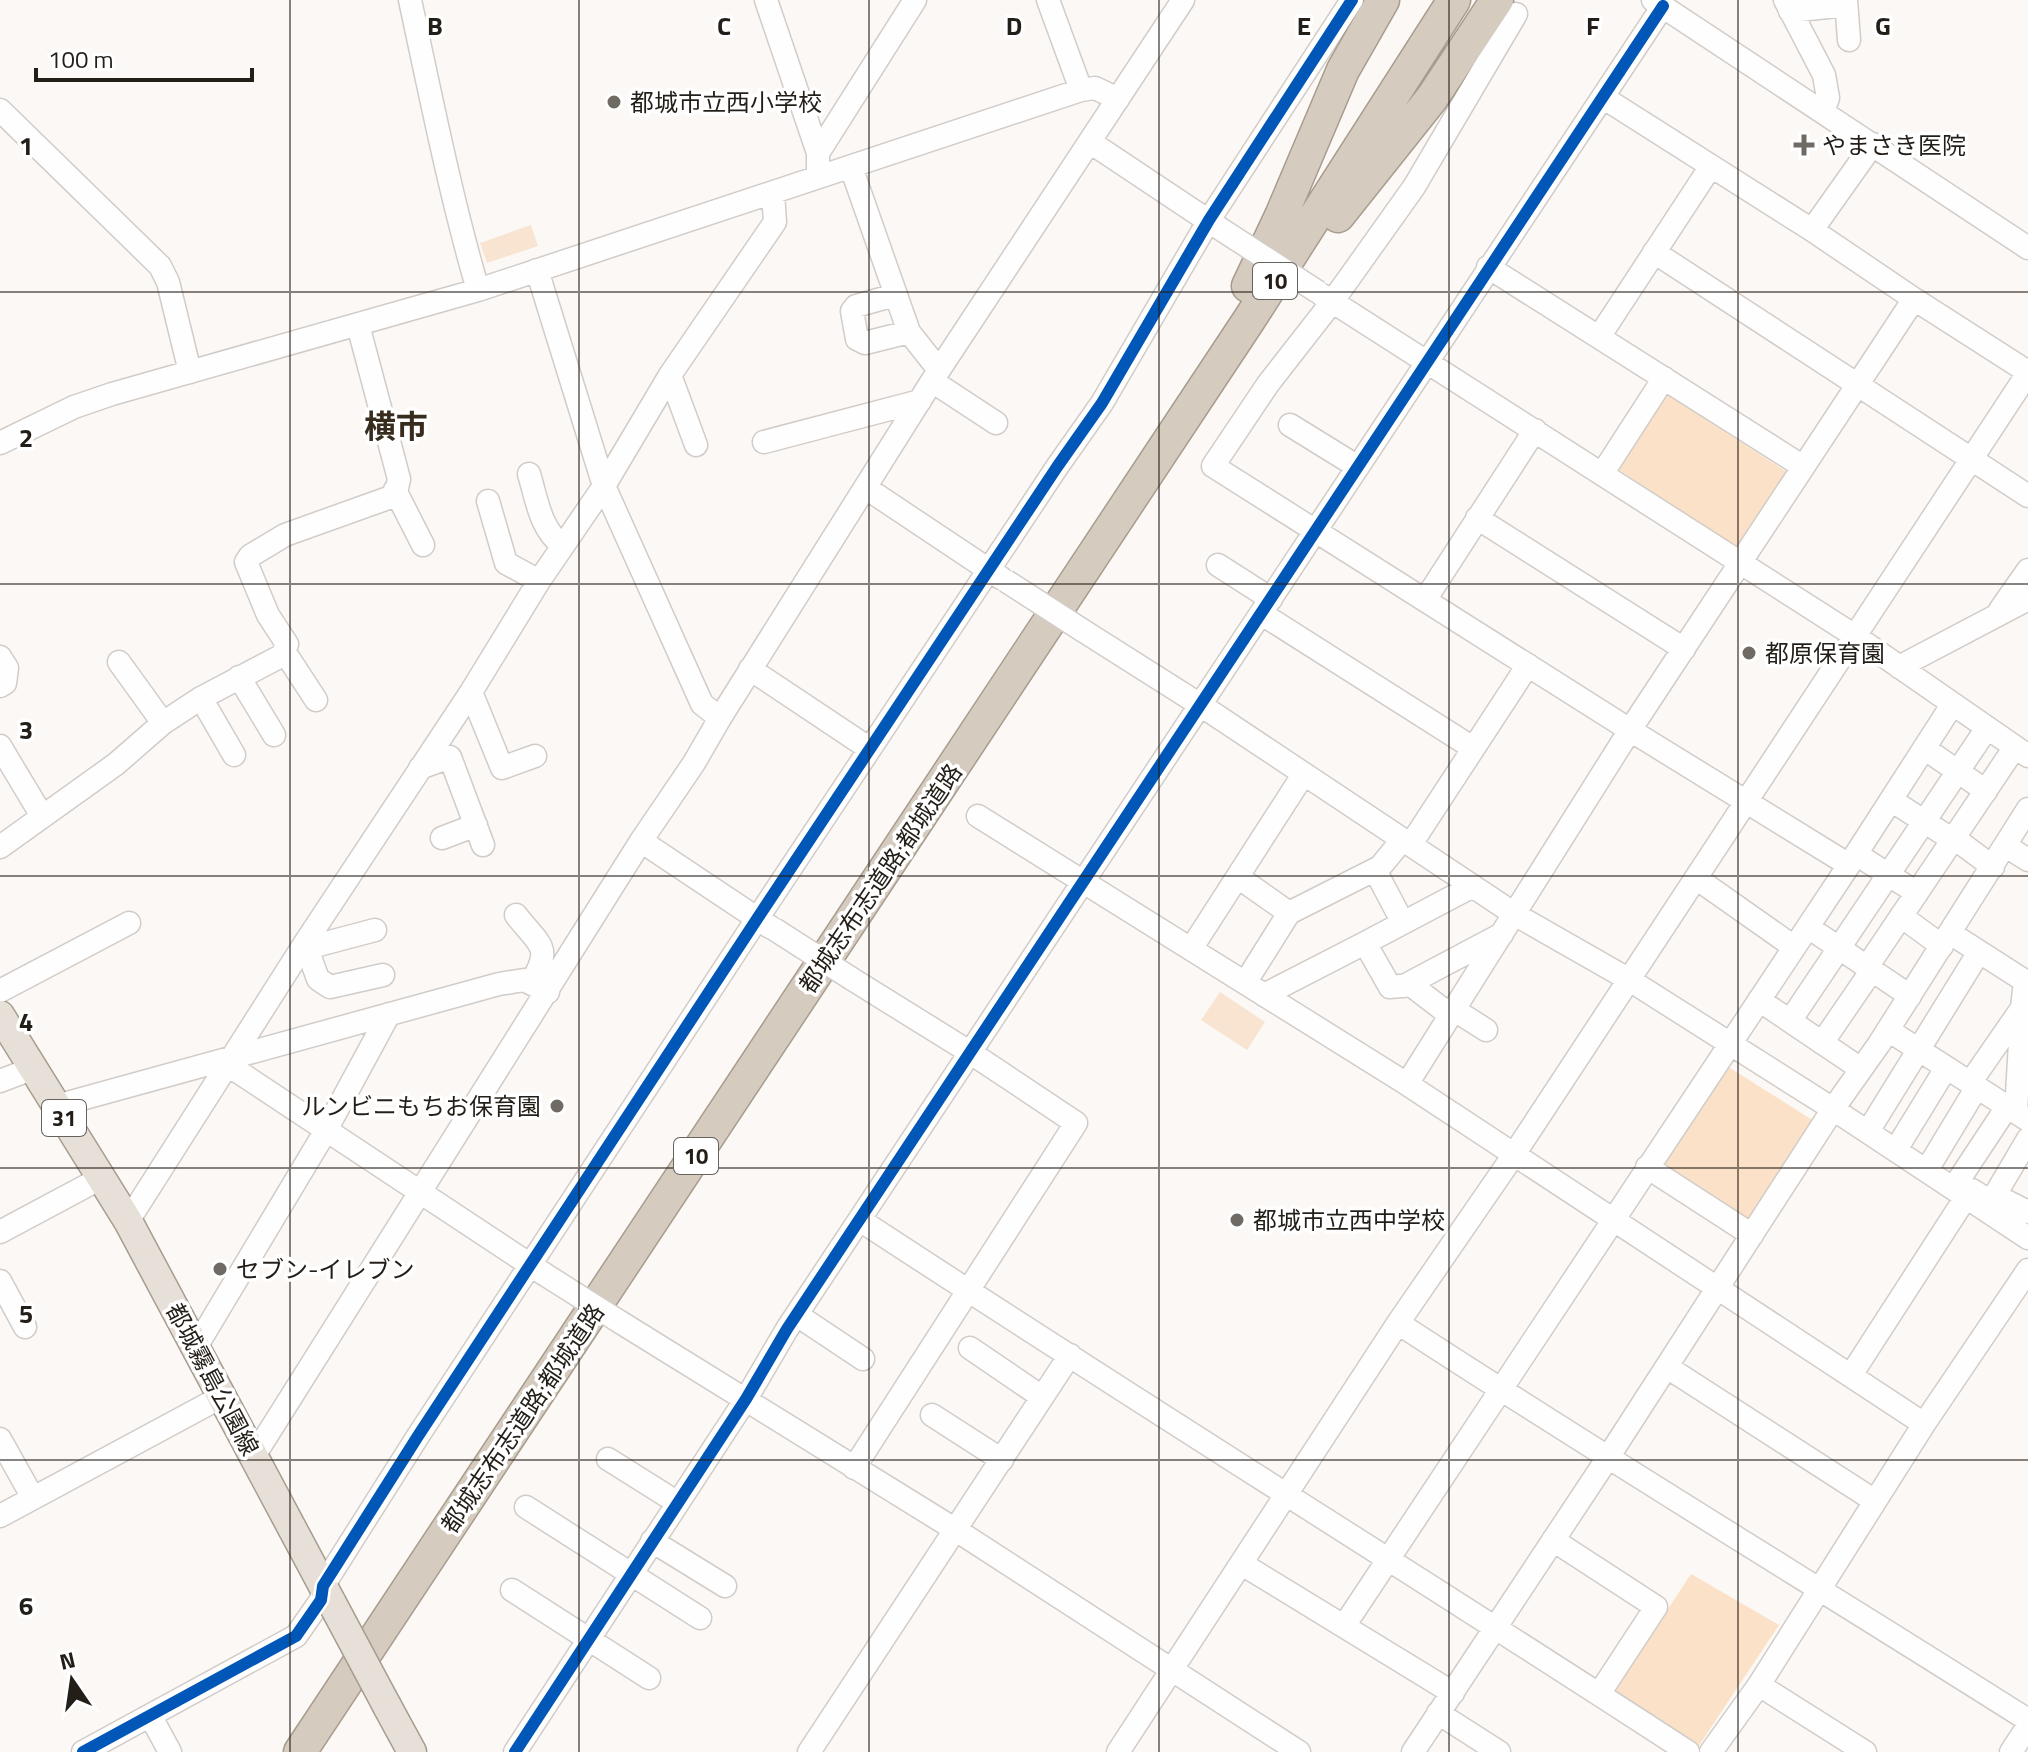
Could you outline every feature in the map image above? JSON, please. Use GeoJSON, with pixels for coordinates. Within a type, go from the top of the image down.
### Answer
{"type":"FeatureCollection","features":[{"type":"Feature","properties":{"kind":"highway"},"geometry":{"type":"LineString","coordinates":[[1091,559],[1254,275],[1343,70],[1383,0]]}},
{"type":"Feature","properties":{"kind":"highway","name":"都城志布志道路;都城道路"},"geometry":{"type":"LineString","coordinates":[[300,1752],[1091,559],[1326,202],[1454,0]]}},
{"type":"Feature","properties":{"kind":"highway"},"geometry":{"type":"LineString","coordinates":[[1091,559],[1303,261],[1506,7]]}},
{"type":"Feature","properties":{"kind":"main road","name":"都城霧島公園線"},"geometry":{"type":"LineString","coordinates":[[0,1015],[128,1221],[412,1752]]}},
{"type":"Feature","properties":{"kind":"street"},"geometry":{"type":"LineString","coordinates":[[410,0],[440,142],[478,290]]}},
{"type":"Feature","properties":{"kind":"street"},"geometry":{"type":"LineString","coordinates":[[766,0],[818,153],[818,177]]}},
{"type":"Feature","properties":{"kind":"street"},"geometry":{"type":"LineString","coordinates":[[1048,0],[1081,90]]}},
{"type":"Feature","properties":{"kind":"street"},"geometry":{"type":"LineString","coordinates":[[254,1456],[420,1190],[539,987],[694,763],[936,376],[1183,0]]}},
{"type":"Feature","properties":{"kind":"street"},"geometry":{"type":"LineString","coordinates":[[83,1752],[296,1636],[328,1594],[418,1436],[538,1270],[766,924],[870,749],[997,575],[1352,0]]}},
{"type":"Feature","properties":{"kind":"street"},"geometry":{"type":"LineString","coordinates":[[818,153],[910,3]]}},
{"type":"Feature","properties":{"kind":"street"},"geometry":{"type":"LineString","coordinates":[[524,1749],[588,1639],[746,1399],[797,1315],[1202,706],[1488,267],[1604,98],[1658,3],[2028,248]]}},
{"type":"Feature","properties":{"kind":"street"},"geometry":{"type":"LineString","coordinates":[[1823,111],[1828,98],[1824,75],[1787,5],[1846,3],[1849,40]]}},
{"type":"Feature","properties":{"kind":"street"},"geometry":{"type":"LineString","coordinates":[[1506,7],[1414,187],[1325,297],[1213,466],[1747,802],[1852,859],[1887,874],[1917,893]]}},
{"type":"Feature","properties":{"kind":"street"},"geometry":{"type":"LineString","coordinates":[[0,443],[74,407],[478,290],[1081,90],[1095,88],[1118,99]]}},
{"type":"Feature","properties":{"kind":"street"},"geometry":{"type":"LineString","coordinates":[[1118,1752],[1284,1495],[1513,1156],[2028,372],[1604,98]]}},
{"type":"Feature","properties":{"kind":"street"},"geometry":{"type":"LineString","coordinates":[[0,110],[160,266],[168,282],[190,372]]}},
{"type":"Feature","properties":{"kind":"street"},"geometry":{"type":"LineString","coordinates":[[1090,142],[1325,297],[1855,636],[2022,752],[1986,791],[1953,839],[1822,1043]]}},
{"type":"Feature","properties":{"kind":"street"},"geometry":{"type":"LineString","coordinates":[[1812,230],[1873,144]]}},
{"type":"Feature","properties":{"kind":"street"},"geometry":{"type":"LineString","coordinates":[[1599,337],[1711,166]]}},
{"type":"Feature","properties":{"kind":"street"},"geometry":{"type":"LineString","coordinates":[[851,167],[909,332],[936,376],[996,423]]}},
{"type":"Feature","properties":{"kind":"street"},"geometry":{"type":"LineString","coordinates":[[128,1221],[471,692],[539,581],[604,486],[670,375],[775,222],[773,193]]}},
{"type":"Feature","properties":{"kind":"street"},"geometry":{"type":"LineString","coordinates":[[1654,252],[2028,496]]}},
{"type":"Feature","properties":{"kind":"street"},"geometry":{"type":"LineString","coordinates":[[1488,267],[1802,466]]}},
{"type":"Feature","properties":{"kind":"street"},"geometry":{"type":"LineString","coordinates":[[537,270],[604,486],[702,704],[720,718]]}},
{"type":"Feature","properties":{"kind":"street"},"geometry":{"type":"LineString","coordinates":[[895,295],[856,306],[852,311],[857,339],[865,343],[909,332]]}},
{"type":"Feature","properties":{"kind":"street"},"geometry":{"type":"LineString","coordinates":[[1407,1084],[1630,730],[1914,299]]}},
{"type":"Feature","properties":{"kind":"street"},"geometry":{"type":"LineString","coordinates":[[0,847],[116,764],[163,723],[201,698],[283,655],[287,644],[256,590],[246,562],[250,556],[285,535],[391,497],[399,479],[358,325]]}},
{"type":"Feature","properties":{"kind":"street"},"geometry":{"type":"LineString","coordinates":[[670,375],[696,445]]}},
{"type":"Feature","properties":{"kind":"street"},"geometry":{"type":"LineString","coordinates":[[1602,474],[1664,378]]}},
{"type":"Feature","properties":{"kind":"street"},"geometry":{"type":"LineString","coordinates":[[764,442],[793,426],[920,401]]}},
{"type":"Feature","properties":{"kind":"street"},"geometry":{"type":"LineString","coordinates":[[1290,425],[1358,467]]}},
{"type":"Feature","properties":{"kind":"street"},"geometry":{"type":"LineString","coordinates":[[1425,600],[1535,430]]}},
{"type":"Feature","properties":{"kind":"street"},"geometry":{"type":"LineString","coordinates":[[529,474],[545,526],[551,537],[563,546]]}},
{"type":"Feature","properties":{"kind":"street"},"geometry":{"type":"LineString","coordinates":[[866,488],[1473,886],[1510,923],[1628,979],[1729,1044],[1872,1125],[1931,1163],[1962,1189],[1989,1201],[2000,1198],[2028,1212]]}},
{"type":"Feature","properties":{"kind":"street"},"geometry":{"type":"LineString","coordinates":[[395,490],[423,545]]}},
{"type":"Feature","properties":{"kind":"street"},"geometry":{"type":"LineString","coordinates":[[488,501],[506,563],[539,581]]}},
{"type":"Feature","properties":{"kind":"street"},"geometry":{"type":"LineString","coordinates":[[1477,518],[1684,649]]}},
{"type":"Feature","properties":{"kind":"street"},"geometry":{"type":"LineString","coordinates":[[1218,565],[1266,606],[1473,748]]}},
{"type":"Feature","properties":{"kind":"street"},"geometry":{"type":"LineString","coordinates":[[1997,615],[2028,570]]}},
{"type":"Feature","properties":{"kind":"street"},"geometry":{"type":"LineString","coordinates":[[1899,667],[2028,599]]}},
{"type":"Feature","properties":{"kind":"street"},"geometry":{"type":"LineString","coordinates":[[284,651],[316,700]]}},
{"type":"Feature","properties":{"kind":"street"},"geometry":{"type":"LineString","coordinates":[[0,657],[7,668],[5,683],[0,686]]}},
{"type":"Feature","properties":{"kind":"street"},"geometry":{"type":"LineString","coordinates":[[119,662],[163,723]]}},
{"type":"Feature","properties":{"kind":"street"},"geometry":{"type":"LineString","coordinates":[[1254,989],[1289,913],[1380,867],[1407,842],[1528,665]]}},
{"type":"Feature","properties":{"kind":"street"},"geometry":{"type":"LineString","coordinates":[[750,669],[870,749]]}},
{"type":"Feature","properties":{"kind":"street"},"geometry":{"type":"LineString","coordinates":[[239,677],[274,735]]}},
{"type":"Feature","properties":{"kind":"street"},"geometry":{"type":"LineString","coordinates":[[471,692],[502,768],[535,756]]}},
{"type":"Feature","properties":{"kind":"street"},"geometry":{"type":"LineString","coordinates":[[201,698],[234,755]]}},
{"type":"Feature","properties":{"kind":"street"},"geometry":{"type":"LineString","coordinates":[[1344,1626],[1952,705]]}},
{"type":"Feature","properties":{"kind":"street"},"geometry":{"type":"LineString","coordinates":[[1790,1021],[1987,728]]}},
{"type":"Feature","properties":{"kind":"street"},"geometry":{"type":"LineString","coordinates":[[0,746],[42,816]]}},
{"type":"Feature","properties":{"kind":"street"},"geometry":{"type":"LineString","coordinates":[[1924,748],[1986,791]]}},
{"type":"Feature","properties":{"kind":"street"},"geometry":{"type":"LineString","coordinates":[[420,768],[450,757],[480,835],[442,838]]}},
{"type":"Feature","properties":{"kind":"street"},"geometry":{"type":"LineString","coordinates":[[1191,949],[1303,775]]}},
{"type":"Feature","properties":{"kind":"street"},"geometry":{"type":"LineString","coordinates":[[1891,800],[1993,867]]}},
{"type":"Feature","properties":{"kind":"street"},"geometry":{"type":"LineString","coordinates":[[1413,1752],[1752,1235],[1841,1109],[1861,1069],[2028,809]]}},
{"type":"Feature","properties":{"kind":"street"},"geometry":{"type":"LineString","coordinates":[[978,816],[1407,1084],[1924,1424]]}},
{"type":"Feature","properties":{"kind":"street"},"geometry":{"type":"LineString","coordinates":[[641,841],[1076,1123],[854,1468]]}},
{"type":"Feature","properties":{"kind":"street"},"geometry":{"type":"LineString","coordinates":[[2006,846],[2028,860]]}},
{"type":"Feature","properties":{"kind":"street"},"geometry":{"type":"LineString","coordinates":[[1375,870],[1403,923]]}},
{"type":"Feature","properties":{"kind":"street"},"geometry":{"type":"LineString","coordinates":[[1238,877],[1289,913]]}},
{"type":"Feature","properties":{"kind":"street"},"geometry":{"type":"LineString","coordinates":[[1696,878],[1794,947]]}},
{"type":"Feature","properties":{"kind":"street"},"geometry":{"type":"LineString","coordinates":[[1254,989],[1365,943],[1473,886]]}},
{"type":"Feature","properties":{"kind":"street"},"geometry":{"type":"LineString","coordinates":[[516,915],[543,949],[539,987]]}},
{"type":"Feature","properties":{"kind":"street"},"geometry":{"type":"LineString","coordinates":[[1851,1375],[1962,1189],[2017,1113],[2026,982],[1979,952],[1946,940],[1901,916]]}},
{"type":"Feature","properties":{"kind":"street"},"geometry":{"type":"LineString","coordinates":[[0,991],[129,923]]}},
{"type":"Feature","properties":{"kind":"street"},"geometry":{"type":"LineString","coordinates":[[1404,986],[1510,923]]}},
{"type":"Feature","properties":{"kind":"street"},"geometry":{"type":"LineString","coordinates":[[1808,927],[1910,996]]}},
{"type":"Feature","properties":{"kind":"street"},"geometry":{"type":"LineString","coordinates":[[306,945],[375,930]]}},
{"type":"Feature","properties":{"kind":"street"},"geometry":{"type":"LineString","coordinates":[[1365,943],[1390,987],[1411,985],[1486,1030]]}},
{"type":"Feature","properties":{"kind":"street"},"geometry":{"type":"LineString","coordinates":[[306,945],[318,979],[330,987],[383,975]]}},
{"type":"Feature","properties":{"kind":"street"},"geometry":{"type":"LineString","coordinates":[[1872,1125],[1979,952]]}},
{"type":"Feature","properties":{"kind":"street"},"geometry":{"type":"LineString","coordinates":[[56,1106],[231,1061],[499,984],[524,980],[539,987]]}},
{"type":"Feature","properties":{"kind":"street"},"geometry":{"type":"LineString","coordinates":[[1759,1000],[1861,1069]]}},
{"type":"Feature","properties":{"kind":"street"},"geometry":{"type":"LineString","coordinates":[[1931,1163],[1973,1085],[2022,1008]]}},
{"type":"Feature","properties":{"kind":"street"},"geometry":{"type":"LineString","coordinates":[[196,1347],[325,1132],[389,1014]]}},
{"type":"Feature","properties":{"kind":"street"},"geometry":{"type":"LineString","coordinates":[[1888,1030],[2017,1113]]}},
{"type":"Feature","properties":{"kind":"street"},"geometry":{"type":"LineString","coordinates":[[231,1061],[325,1132],[420,1190],[538,1270],[956,1530],[1299,1752]]}},
{"type":"Feature","properties":{"kind":"street"},"geometry":{"type":"LineString","coordinates":[[0,1081],[34,1068]]}},
{"type":"Feature","properties":{"kind":"street"},"geometry":{"type":"LineString","coordinates":[[1900,1143],[1946,1068]]}},
{"type":"Feature","properties":{"kind":"street"},"geometry":{"type":"LineString","coordinates":[[1841,1109],[1962,1189],[2028,1238]]}},
{"type":"Feature","properties":{"kind":"street"},"geometry":{"type":"LineString","coordinates":[[1992,1200],[2028,1139]]}},
{"type":"Feature","properties":{"kind":"street"},"geometry":{"type":"LineString","coordinates":[[1647,1167],[1752,1235]]}},
{"type":"Feature","properties":{"kind":"street"},"geometry":{"type":"LineString","coordinates":[[0,1232],[101,1178]]}},
{"type":"Feature","properties":{"kind":"street"},"geometry":{"type":"LineString","coordinates":[[860,1220],[1688,1752]]}},
{"type":"Feature","properties":{"kind":"street"},"geometry":{"type":"LineString","coordinates":[[1711,1752],[1759,1685],[1924,1424],[2028,1270]]}},
{"type":"Feature","properties":{"kind":"street"},"geometry":{"type":"LineString","coordinates":[[0,1281],[25,1327]]}},
{"type":"Feature","properties":{"kind":"street"},"geometry":{"type":"LineString","coordinates":[[797,1315],[863,1359]]}},
{"type":"Feature","properties":{"kind":"street"},"geometry":{"type":"LineString","coordinates":[[1398,1323],[1607,1459],[1821,1589],[2028,1723],[2011,1752]]}},
{"type":"Feature","properties":{"kind":"street"},"geometry":{"type":"LineString","coordinates":[[970,1348],[1042,1397]]}},
{"type":"Feature","properties":{"kind":"street"},"geometry":{"type":"LineString","coordinates":[[809,1752],[1070,1355]]}},
{"type":"Feature","properties":{"kind":"street"},"geometry":{"type":"LineString","coordinates":[[1667,1367],[1875,1501]]}},
{"type":"Feature","properties":{"kind":"street"},"geometry":{"type":"LineString","coordinates":[[0,1516],[223,1396]]}},
{"type":"Feature","properties":{"kind":"street"},"geometry":{"type":"LineString","coordinates":[[932,1415],[1002,1460]]}},
{"type":"Feature","properties":{"kind":"street"},"geometry":{"type":"LineString","coordinates":[[0,1439],[33,1498]]}},
{"type":"Feature","properties":{"kind":"street"},"geometry":{"type":"LineString","coordinates":[[608,1459],[678,1503]]}},
{"type":"Feature","properties":{"kind":"street"},"geometry":{"type":"LineString","coordinates":[[526,1507],[700,1618]]}},
{"type":"Feature","properties":{"kind":"street"},"geometry":{"type":"LineString","coordinates":[[1553,1540],[1656,1607],[1599,1694]]}},
{"type":"Feature","properties":{"kind":"street"},"geometry":{"type":"LineString","coordinates":[[652,1541],[725,1586]]}},
{"type":"Feature","properties":{"kind":"street"},"geometry":{"type":"LineString","coordinates":[[1242,1564],[1453,1693]]}},
{"type":"Feature","properties":{"kind":"street"},"geometry":{"type":"LineString","coordinates":[[512,1590],[649,1678]]}},
{"type":"Feature","properties":{"kind":"street"},"geometry":{"type":"LineString","coordinates":[[1759,1685],[1839,1745],[1865,1752]]}},
{"type":"Feature","properties":{"kind":"street"},"geometry":{"type":"LineString","coordinates":[[1438,1713],[1499,1752]]}},
{"type":"Feature","properties":{"kind":"street"},"geometry":{"type":"LineString","coordinates":[[151,1717],[170,1752]]}},
{"type":"Feature","properties":{"kind":"shaded area"},"geometry":{"type":"Polygon","coordinates":[[[531,225],[538,246],[487,263],[480,243],[531,225]]]}},
{"type":"Feature","properties":{"kind":"shaded area"},"geometry":{"type":"Polygon","coordinates":[[[1665,393],[1790,474],[1740,549],[1616,468],[1665,393]]]}},
{"type":"Feature","properties":{"kind":"shaded area"},"geometry":{"type":"Polygon","coordinates":[[[1220,992],[1265,1022],[1247,1050],[1201,1020],[1220,992]]]}},
{"type":"Feature","properties":{"kind":"shaded area"},"geometry":{"type":"Polygon","coordinates":[[[1730,1068],[1817,1123],[1750,1229],[1656,1170],[1720,1071],[1730,1068]]]}},
{"type":"Feature","properties":{"kind":"shaded area"},"geometry":{"type":"Polygon","coordinates":[[[1691,1574],[1779,1625],[1698,1747],[1614,1691],[1691,1574]]]}},
{"type":"Feature","properties":{"kind":"cycle path"},"geometry":{"type":"LineString","coordinates":[[83,1752],[296,1636],[321,1600],[323,1586],[418,1436],[757,919],[1102,403],[1209,220],[1352,0]]}},
{"type":"Feature","properties":{"kind":"cycle path"},"geometry":{"type":"LineString","coordinates":[[515,1752],[746,1399],[787,1329],[1663,6]]}},
{"type":"Feature","properties":{"kind":"place","name":"都城市立西小学校"},"geometry":{"type":"Point","coordinates":[614,102]}},
{"type":"Feature","properties":{"kind":"place","name":"やまさき医院"},"geometry":{"type":"Point","coordinates":[1804,145]}},
{"type":"Feature","properties":{"kind":"place","name":"都原保育園"},"geometry":{"type":"Point","coordinates":[1749,653]}},
{"type":"Feature","properties":{"kind":"place","name":"ルンビニもちお保育園"},"geometry":{"type":"Point","coordinates":[557,1106]}},
{"type":"Feature","properties":{"kind":"place","name":"都城市立西中学校"},"geometry":{"type":"Point","coordinates":[1237,1220]}},
{"type":"Feature","properties":{"kind":"place","name":"セブン-イレブン"},"geometry":{"type":"Point","coordinates":[220,1269]}},
{"type":"Feature","properties":{"kind":"district","name":"横市"},"geometry":{"type":"Point","coordinates":[396,426]}}]}
